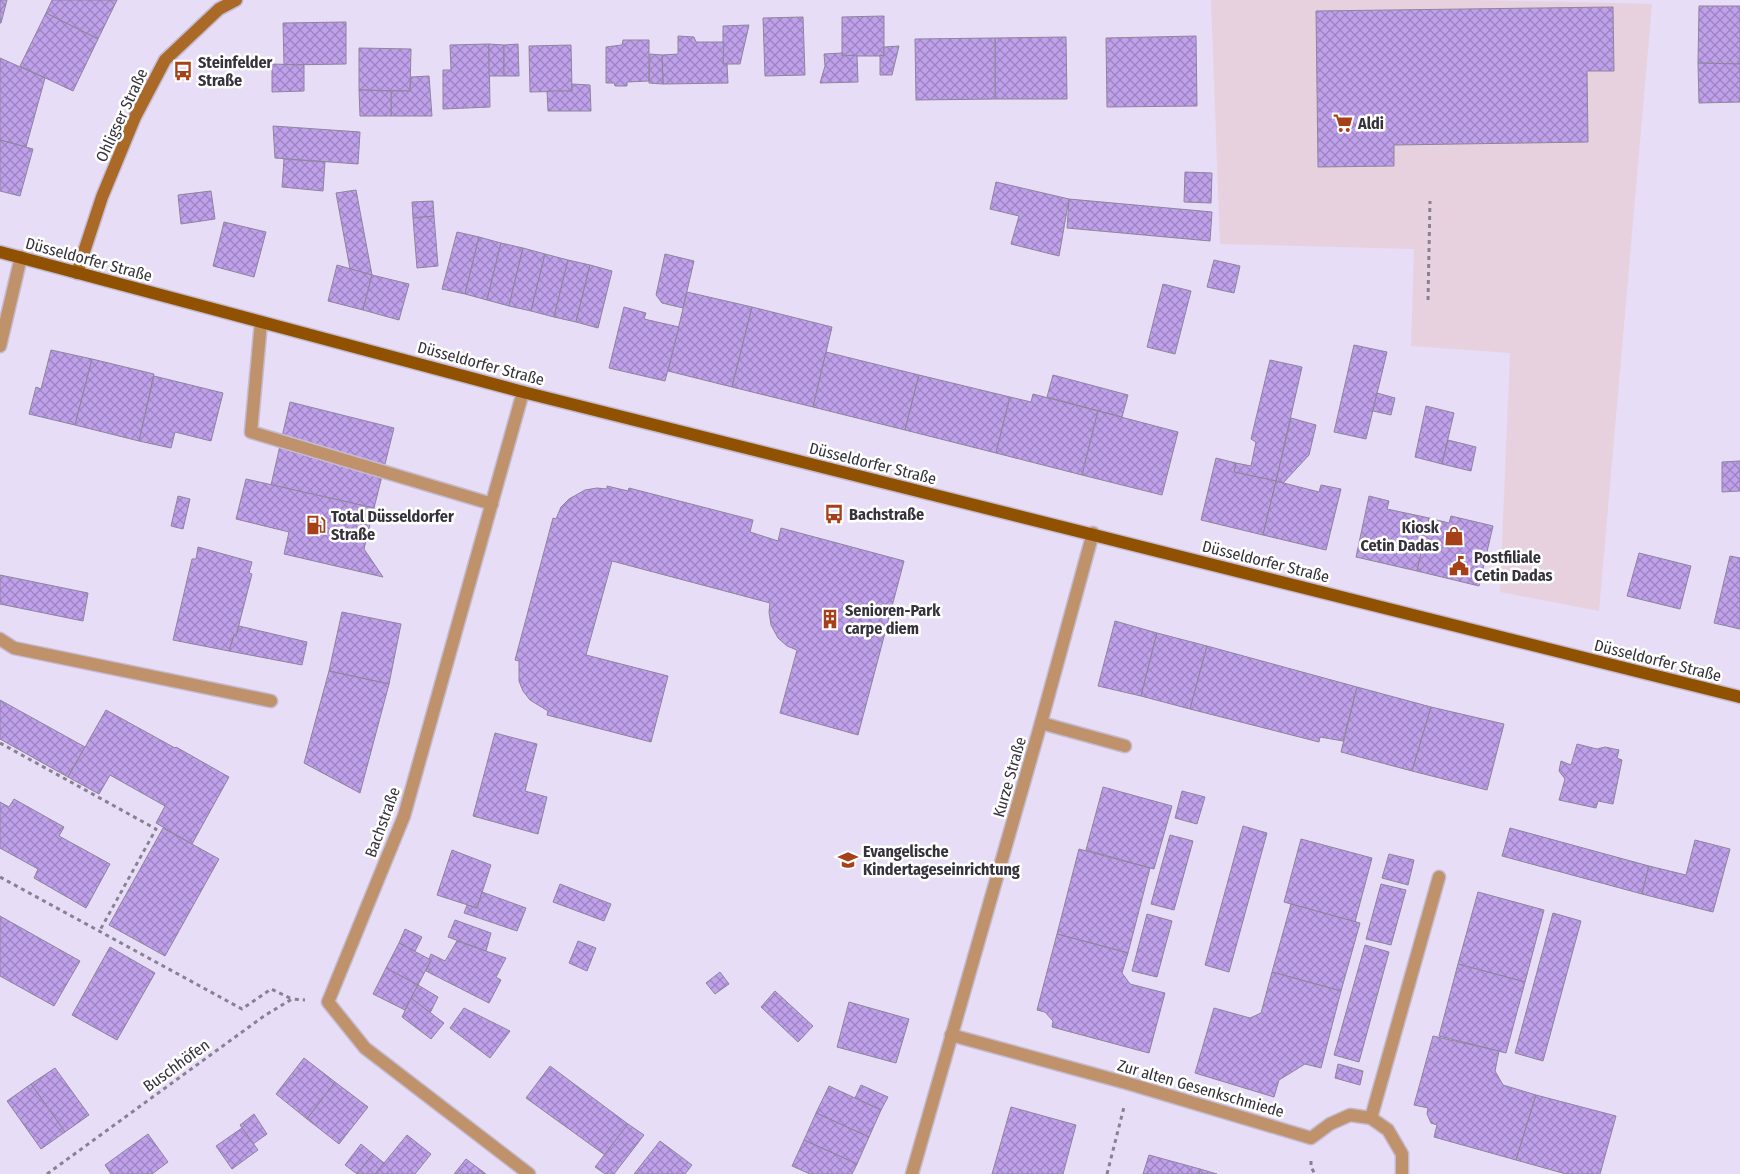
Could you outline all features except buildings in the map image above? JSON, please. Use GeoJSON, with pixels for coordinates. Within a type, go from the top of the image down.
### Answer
{"type":"FeatureCollection","features":[{"type":"Feature","properties":{"kind":"main road","name":"Ohligser Straße"},"geometry":{"type":"LineString","coordinates":[[78,273],[102,197],[135,117],[165,60],[218,4],[236,0]]}},
{"type":"Feature","properties":{"kind":"main road","name":"Düsseldorfer Straße"},"geometry":{"type":"LineString","coordinates":[[0,252],[523,392],[1740,697]]}},
{"type":"Feature","properties":{"kind":"street"},"geometry":{"type":"LineString","coordinates":[[0,346],[21,257]]}},
{"type":"Feature","properties":{"kind":"street"},"geometry":{"type":"LineString","coordinates":[[261,322],[251,432],[492,504]]}},
{"type":"Feature","properties":{"kind":"street","name":"Bachstraße"},"geometry":{"type":"LineString","coordinates":[[328,1002],[404,816],[523,392]]}},
{"type":"Feature","properties":{"kind":"street","name":"Kurze Straße"},"geometry":{"type":"LineString","coordinates":[[912,1174],[1041,723],[1092,534]]}},
{"type":"Feature","properties":{"kind":"street"},"geometry":{"type":"LineString","coordinates":[[0,639],[14,648],[271,701]]}},
{"type":"Feature","properties":{"kind":"street"},"geometry":{"type":"LineString","coordinates":[[1041,723],[1125,746]]}},
{"type":"Feature","properties":{"kind":"street"},"geometry":{"type":"LineString","coordinates":[[1402,1174],[1402,1154],[1388,1130],[1371,1118],[1439,877]]}},
{"type":"Feature","properties":{"kind":"street"},"geometry":{"type":"LineString","coordinates":[[328,1002],[365,1048],[528,1174]]}},
{"type":"Feature","properties":{"kind":"street","name":"Zur alten Gesenkschmiede"},"geometry":{"type":"LineString","coordinates":[[951,1035],[1130,1084],[1311,1138],[1330,1124],[1350,1115],[1371,1118]]}},
{"type":"Feature","properties":{"kind":"path"},"geometry":{"type":"LineString","coordinates":[[1428,300],[1430,202]]}},
{"type":"Feature","properties":{"kind":"path"},"geometry":{"type":"LineString","coordinates":[[0,743],[156,829],[99,932]]}},
{"type":"Feature","properties":{"kind":"path"},"geometry":{"type":"LineString","coordinates":[[0,877],[242,1009],[271,989],[292,999],[328,1002]]}},
{"type":"Feature","properties":{"kind":"path","name":"Buschhöfen"},"geometry":{"type":"LineString","coordinates":[[47,1174],[264,1016],[292,999]]}},
{"type":"Feature","properties":{"kind":"path"},"geometry":{"type":"LineString","coordinates":[[1107,1174],[1130,1084]]}},
{"type":"Feature","properties":{"kind":"shaded area"},"geometry":{"type":"Polygon","coordinates":[[[1211,0],[1476,0],[1652,4],[1599,611],[1500,592],[1510,353],[1411,346],[1414,249],[1220,244],[1211,0]]]}},
{"type":"Feature","properties":{"kind":"place","name":"Steinfelder Straße"},"geometry":{"type":"Point","coordinates":[183,71]}},
{"type":"Feature","properties":{"kind":"place","name":"Aldi"},"geometry":{"type":"Point","coordinates":[1343,123]}},
{"type":"Feature","properties":{"kind":"place","name":"Bachstraße"},"geometry":{"type":"Point","coordinates":[834,514]}},
{"type":"Feature","properties":{"kind":"place","name":"Total Düsseldorfer Straße"},"geometry":{"type":"Point","coordinates":[316,525]}},
{"type":"Feature","properties":{"kind":"place","name":"Kiosk Cetin Dadas"},"geometry":{"type":"Point","coordinates":[1454,536]}},
{"type":"Feature","properties":{"kind":"place","name":"Postfiliale Cetin Dadas"},"geometry":{"type":"Point","coordinates":[1459,566]}},
{"type":"Feature","properties":{"kind":"place","name":"Senioren-Park carpe diem"},"geometry":{"type":"Point","coordinates":[830,619]}},
{"type":"Feature","properties":{"kind":"place","name":"Evangelische Kindertageseinrichtung"},"geometry":{"type":"Point","coordinates":[848,860]}}]}
